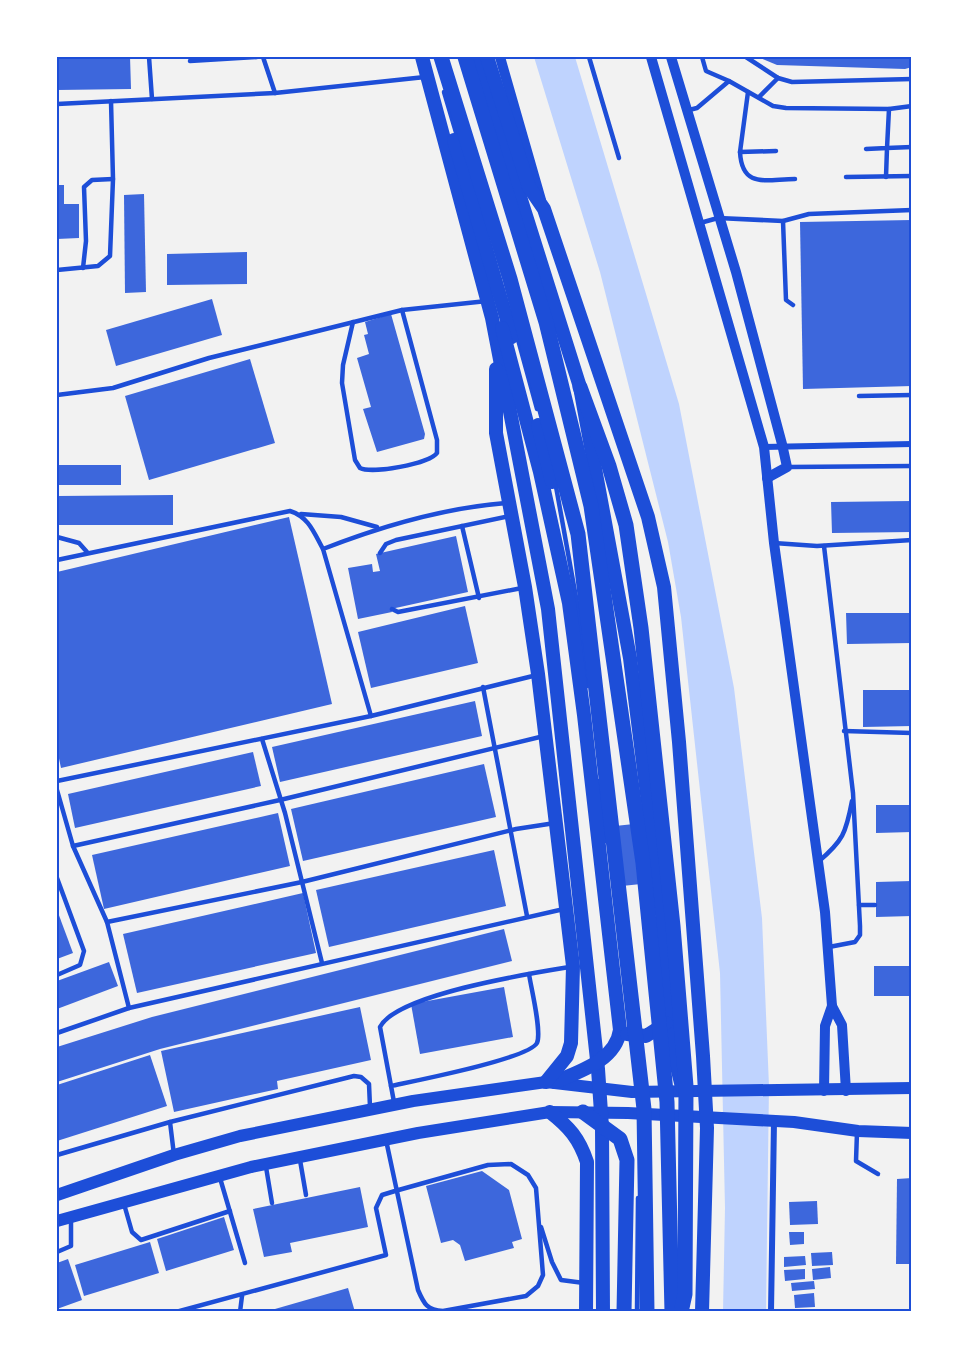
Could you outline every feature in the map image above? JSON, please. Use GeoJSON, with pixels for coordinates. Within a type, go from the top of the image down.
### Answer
{"type":"FeatureCollection","features":[{"type":"Feature","properties":{"kind":"highway"},"geometry":{"type":"LineString","coordinates":[[422,57],[488,301],[548,609],[598,1070],[602,1127],[603,1312]]}},
{"type":"Feature","properties":{"kind":"highway"},"geometry":{"type":"LineString","coordinates":[[429,57],[495,273],[550,470],[562,565],[574,620],[584,715]]}},
{"type":"Feature","properties":{"kind":"highway"},"geometry":{"type":"LineString","coordinates":[[441,57],[510,279],[578,534],[644,1109],[647,1312]]}},
{"type":"Feature","properties":{"kind":"highway"},"geometry":{"type":"LineString","coordinates":[[465,57],[546,322],[591,506],[633,779],[667,1102],[672,1312]]}},
{"type":"Feature","properties":{"kind":"highway"},"geometry":{"type":"LineString","coordinates":[[476,57],[580,387],[609,466],[627,525],[641,628],[673,926],[686,1086],[685,1294],[682,1312]]}},
{"type":"Feature","properties":{"kind":"highway"},"geometry":{"type":"LineString","coordinates":[[487,57],[530,187],[544,209],[610,401],[648,517],[665,599],[679,742],[703,1056],[706,1128],[702,1312]]}},
{"type":"Feature","properties":{"kind":"highway"},"geometry":{"type":"LineString","coordinates":[[480,273],[493,292],[540,472],[569,603],[624,1024],[618,1042],[610,1052],[581,1071],[550,1082]]}},
{"type":"Feature","properties":{"kind":"highway"},"geometry":{"type":"LineString","coordinates":[[496,337],[496,433],[525,587],[538,674],[573,966],[571,1043],[567,1056],[550,1082]]}},
{"type":"Feature","properties":{"kind":"highway"},"geometry":{"type":"LineString","coordinates":[[580,387],[630,658],[662,914],[668,1022],[675,1067],[682,1079],[683,1092]]}},
{"type":"Feature","properties":{"kind":"highway"},"geometry":{"type":"LineString","coordinates":[[624,1024],[637,1036],[646,1036],[662,1028],[668,1022]]}},
{"type":"Feature","properties":{"kind":"highway"},"geometry":{"type":"LineString","coordinates":[[550,1112],[569,1127],[580,1141],[587,1162],[584,1283],[586,1312]]}},
{"type":"Feature","properties":{"kind":"highway"},"geometry":{"type":"LineString","coordinates":[[583,1112],[608,1127],[620,1139],[627,1160],[624,1312]]}},
{"type":"Feature","properties":{"kind":"highway"},"geometry":{"type":"LineString","coordinates":[[682,1312],[688,1132],[691,1124],[701,1118]]}},
{"type":"Feature","properties":{"kind":"main road"},"geometry":{"type":"LineString","coordinates":[[58,1192],[240,1136],[394,1105],[550,1082],[632,1092],[912,1089]]}},
{"type":"Feature","properties":{"kind":"main road"},"geometry":{"type":"LineString","coordinates":[[57,1221],[265,1164],[386,1139],[550,1112],[583,1112],[634,1119],[701,1118],[773,1121],[858,1131],[912,1133]]}},
{"type":"Feature","properties":{"kind":"street"},"geometry":{"type":"LineString","coordinates":[[500,57],[544,209]]}},
{"type":"Feature","properties":{"kind":"street"},"geometry":{"type":"LineString","coordinates":[[651,57],[764,447],[774,543],[828,948],[832,1006],[825,1026],[824,1091]]}},
{"type":"Feature","properties":{"kind":"street"},"geometry":{"type":"LineString","coordinates":[[671,57],[736,272],[782,444],[787,467],[767,473]]}},
{"type":"Feature","properties":{"kind":"street"},"geometry":{"type":"LineString","coordinates":[[669,115],[687,110]]}},
{"type":"Feature","properties":{"kind":"street"},"geometry":{"type":"LineString","coordinates":[[764,447],[782,444],[912,444]]}},
{"type":"Feature","properties":{"kind":"street"},"geometry":{"type":"LineString","coordinates":[[832,1006],[842,1025],[846,1091]]}},
{"type":"Feature","properties":{"kind":"street"},"geometry":{"type":"LineString","coordinates":[[771,1312],[773,1121]]}},
{"type":"Feature","properties":{"kind":"lane"},"geometry":{"type":"LineString","coordinates":[[149,57],[152,99]]}},
{"type":"Feature","properties":{"kind":"lane"},"geometry":{"type":"LineString","coordinates":[[190,60],[257,57]]}},
{"type":"Feature","properties":{"kind":"lane"},"geometry":{"type":"LineString","coordinates":[[263,57],[275,93]]}},
{"type":"Feature","properties":{"kind":"lane"},"geometry":{"type":"LineString","coordinates":[[589,57],[619,158]]}},
{"type":"Feature","properties":{"kind":"lane"},"geometry":{"type":"LineString","coordinates":[[702,57],[706,71],[773,106],[889,109],[912,106]]}},
{"type":"Feature","properties":{"kind":"lane"},"geometry":{"type":"LineString","coordinates":[[746,57],[778,78],[792,82],[912,79]]}},
{"type":"Feature","properties":{"kind":"lane"},"geometry":{"type":"LineString","coordinates":[[57,104],[275,93],[428,77]]}},
{"type":"Feature","properties":{"kind":"lane"},"geometry":{"type":"LineString","coordinates":[[759,98],[778,78]]}},
{"type":"Feature","properties":{"kind":"lane"},"geometry":{"type":"LineString","coordinates":[[687,110],[697,108],[729,81]]}},
{"type":"Feature","properties":{"kind":"lane"},"geometry":{"type":"LineString","coordinates":[[442,84],[518,340],[563,512],[577,603],[607,850]]}},
{"type":"Feature","properties":{"kind":"lane"},"geometry":{"type":"LineString","coordinates":[[748,92],[740,152],[741,168],[745,175],[753,179],[795,179]]}},
{"type":"Feature","properties":{"kind":"lane"},"geometry":{"type":"LineString","coordinates":[[57,270],[98,266],[110,256],[113,179],[111,101]]}},
{"type":"Feature","properties":{"kind":"lane"},"geometry":{"type":"LineString","coordinates":[[886,177],[889,109]]}},
{"type":"Feature","properties":{"kind":"lane"},"geometry":{"type":"LineString","coordinates":[[866,149],[912,147]]}},
{"type":"Feature","properties":{"kind":"lane"},"geometry":{"type":"LineString","coordinates":[[740,152],[776,151]]}},
{"type":"Feature","properties":{"kind":"lane"},"geometry":{"type":"LineString","coordinates":[[846,177],[912,177]]}},
{"type":"Feature","properties":{"kind":"lane"},"geometry":{"type":"LineString","coordinates":[[83,268],[86,241],[84,187],[92,180],[113,179]]}},
{"type":"Feature","properties":{"kind":"lane"},"geometry":{"type":"LineString","coordinates":[[700,223],[718,218],[783,221],[808,214],[912,210]]}},
{"type":"Feature","properties":{"kind":"lane"},"geometry":{"type":"LineString","coordinates":[[783,221],[786,300],[793,305]]}},
{"type":"Feature","properties":{"kind":"lane"},"geometry":{"type":"LineString","coordinates":[[57,395],[113,388],[209,358],[402,310],[488,301]]}},
{"type":"Feature","properties":{"kind":"lane"},"geometry":{"type":"LineString","coordinates":[[353,322],[343,365],[342,383],[356,460],[360,468],[371,471],[428,461],[437,453],[437,440],[402,310]]}},
{"type":"Feature","properties":{"kind":"lane"},"geometry":{"type":"LineString","coordinates":[[580,387],[587,453],[598,508],[647,857],[659,1021],[658,1026],[651,1031],[643,1032],[632,1030],[624,1024]]}},
{"type":"Feature","properties":{"kind":"lane"},"geometry":{"type":"LineString","coordinates":[[860,396],[912,395]]}},
{"type":"Feature","properties":{"kind":"lane"},"geometry":{"type":"LineString","coordinates":[[787,467],[912,466]]}},
{"type":"Feature","properties":{"kind":"lane"},"geometry":{"type":"LineString","coordinates":[[323,549],[379,527],[475,505],[509,509]]}},
{"type":"Feature","properties":{"kind":"lane"},"geometry":{"type":"LineString","coordinates":[[380,553],[386,544],[396,540],[462,526],[509,509]]}},
{"type":"Feature","properties":{"kind":"lane"},"geometry":{"type":"LineString","coordinates":[[57,560],[290,511],[341,517],[379,527]]}},
{"type":"Feature","properties":{"kind":"lane"},"geometry":{"type":"LineString","coordinates":[[301,514],[323,549],[371,716]]}},
{"type":"Feature","properties":{"kind":"lane"},"geometry":{"type":"LineString","coordinates":[[462,526],[479,598]]}},
{"type":"Feature","properties":{"kind":"lane"},"geometry":{"type":"LineString","coordinates":[[57,537],[78,543],[87,552]]}},
{"type":"Feature","properties":{"kind":"lane"},"geometry":{"type":"LineString","coordinates":[[774,543],[824,546],[912,540]]}},
{"type":"Feature","properties":{"kind":"lane"},"geometry":{"type":"LineString","coordinates":[[824,546],[853,793],[859,904],[859,939],[828,948]]}},
{"type":"Feature","properties":{"kind":"lane"},"geometry":{"type":"LineString","coordinates":[[392,609],[398,612],[479,598],[525,587]]}},
{"type":"Feature","properties":{"kind":"lane"},"geometry":{"type":"LineString","coordinates":[[57,781],[371,716],[538,674]]}},
{"type":"Feature","properties":{"kind":"lane"},"geometry":{"type":"LineString","coordinates":[[483,687],[514,830],[527,916]]}},
{"type":"Feature","properties":{"kind":"lane"},"geometry":{"type":"LineString","coordinates":[[844,731],[912,733]]}},
{"type":"Feature","properties":{"kind":"lane"},"geometry":{"type":"LineString","coordinates":[[73,846],[280,800],[545,736]]}},
{"type":"Feature","properties":{"kind":"lane"},"geometry":{"type":"LineString","coordinates":[[262,739],[322,963]]}},
{"type":"Feature","properties":{"kind":"lane"},"geometry":{"type":"LineString","coordinates":[[57,790],[73,846],[107,922],[129,1008]]}},
{"type":"Feature","properties":{"kind":"lane"},"geometry":{"type":"LineString","coordinates":[[818,862],[840,843],[846,831],[853,793]]}},
{"type":"Feature","properties":{"kind":"lane"},"geometry":{"type":"LineString","coordinates":[[107,922],[302,882],[514,830],[556,823]]}},
{"type":"Feature","properties":{"kind":"lane"},"geometry":{"type":"LineString","coordinates":[[608,861],[625,1009]]}},
{"type":"Feature","properties":{"kind":"lane"},"geometry":{"type":"LineString","coordinates":[[57,878],[84,951],[80,965],[57,975]]}},
{"type":"Feature","properties":{"kind":"lane"},"geometry":{"type":"LineString","coordinates":[[859,904],[875,904]]}},
{"type":"Feature","properties":{"kind":"lane"},"geometry":{"type":"LineString","coordinates":[[57,1034],[129,1008],[527,916],[567,909]]}},
{"type":"Feature","properties":{"kind":"lane"},"geometry":{"type":"LineString","coordinates":[[394,1105],[380,1027],[389,1017],[411,1003],[529,974],[573,966]]}},
{"type":"Feature","properties":{"kind":"lane"},"geometry":{"type":"LineString","coordinates":[[391,1086],[530,1050],[537,1042],[538,1031],[529,974]]}},
{"type":"Feature","properties":{"kind":"lane"},"geometry":{"type":"LineString","coordinates":[[57,1155],[170,1122],[354,1076],[362,1077],[369,1084],[370,1111]]}},
{"type":"Feature","properties":{"kind":"lane"},"geometry":{"type":"LineString","coordinates":[[634,1119],[637,1312]]}},
{"type":"Feature","properties":{"kind":"lane"},"geometry":{"type":"LineString","coordinates":[[170,1122],[174,1155]]}},
{"type":"Feature","properties":{"kind":"lane"},"geometry":{"type":"LineString","coordinates":[[858,1131],[856,1161],[878,1174]]}},
{"type":"Feature","properties":{"kind":"lane"},"geometry":{"type":"LineString","coordinates":[[176,1312],[387,1255],[376,1208],[382,1195],[395,1191],[488,1165],[511,1164],[528,1175],[536,1188],[543,1275],[538,1286],[526,1296],[443,1311],[431,1310],[424,1304],[418,1290],[395,1191],[386,1139]]}},
{"type":"Feature","properties":{"kind":"lane"},"geometry":{"type":"LineString","coordinates":[[299,1157],[306,1195]]}},
{"type":"Feature","properties":{"kind":"lane"},"geometry":{"type":"LineString","coordinates":[[265,1164],[272,1203]]}},
{"type":"Feature","properties":{"kind":"lane"},"geometry":{"type":"LineString","coordinates":[[219,1176],[245,1263]]}},
{"type":"Feature","properties":{"kind":"lane"},"geometry":{"type":"LineString","coordinates":[[124,1202],[132,1232],[141,1240],[231,1211]]}},
{"type":"Feature","properties":{"kind":"lane"},"geometry":{"type":"LineString","coordinates":[[57,1252],[71,1246],[71,1217]]}},
{"type":"Feature","properties":{"kind":"lane"},"geometry":{"type":"LineString","coordinates":[[539,1222],[557,1274],[568,1283],[584,1283]]}},
{"type":"Feature","properties":{"kind":"lane"},"geometry":{"type":"LineString","coordinates":[[240,1312],[242,1296]]}},
{"type":"Feature","properties":{"kind":"water"},"geometry":{"type":"Polygon","coordinates":[[[534,57],[575,57],[679,404],[734,688],[762,918],[769,1086],[766,1312],[723,1312],[725,1208],[720,973],[681,617],[668,542],[600,272],[534,57]]]}},
{"type":"Feature","properties":{"kind":"building"},"geometry":{"type":"Polygon","coordinates":[[[57,57],[130,57],[131,89],[57,90],[57,57]]]}},
{"type":"Feature","properties":{"kind":"building"},"geometry":{"type":"Polygon","coordinates":[[[758,57],[912,57],[912,67],[905,69],[777,65],[758,57]]]}},
{"type":"Feature","properties":{"kind":"building"},"geometry":{"type":"Polygon","coordinates":[[[57,185],[64,185],[64,204],[79,204],[79,238],[57,239],[57,185]]]}},
{"type":"Feature","properties":{"kind":"building"},"geometry":{"type":"Polygon","coordinates":[[[144,194],[146,292],[125,293],[124,195],[144,194]]]}},
{"type":"Feature","properties":{"kind":"building"},"geometry":{"type":"Polygon","coordinates":[[[912,220],[912,386],[803,389],[800,222],[912,220]]]}},
{"type":"Feature","properties":{"kind":"building"},"geometry":{"type":"Polygon","coordinates":[[[247,252],[247,284],[167,285],[167,254],[247,252]]]}},
{"type":"Feature","properties":{"kind":"building"},"geometry":{"type":"Polygon","coordinates":[[[212,299],[222,335],[116,366],[106,330],[212,299]]]}},
{"type":"Feature","properties":{"kind":"building"},"geometry":{"type":"Polygon","coordinates":[[[391,314],[425,434],[424,439],[377,452],[363,409],[371,407],[357,358],[369,354],[364,335],[368,334],[365,322],[391,314]]]}},
{"type":"Feature","properties":{"kind":"building"},"geometry":{"type":"Polygon","coordinates":[[[250,359],[275,443],[149,480],[125,396],[250,359]]]}},
{"type":"Feature","properties":{"kind":"building"},"geometry":{"type":"Polygon","coordinates":[[[57,465],[121,465],[121,485],[57,485],[57,465]]]}},
{"type":"Feature","properties":{"kind":"building"},"geometry":{"type":"Polygon","coordinates":[[[173,495],[173,525],[57,525],[57,496],[173,495]]]}},
{"type":"Feature","properties":{"kind":"building"},"geometry":{"type":"Polygon","coordinates":[[[912,501],[912,532],[832,533],[831,502],[912,501]]]}},
{"type":"Feature","properties":{"kind":"building"},"geometry":{"type":"Polygon","coordinates":[[[289,517],[332,704],[61,768],[57,749],[57,572],[289,517]]]}},
{"type":"Feature","properties":{"kind":"building"},"geometry":{"type":"Polygon","coordinates":[[[456,536],[468,592],[391,609],[392,612],[358,619],[348,568],[372,564],[373,572],[380,571],[376,554],[456,536]]]}},
{"type":"Feature","properties":{"kind":"building"},"geometry":{"type":"Polygon","coordinates":[[[465,606],[478,663],[371,688],[358,632],[465,606]]]}},
{"type":"Feature","properties":{"kind":"building"},"geometry":{"type":"Polygon","coordinates":[[[846,613],[912,613],[912,643],[847,644],[846,613]]]}},
{"type":"Feature","properties":{"kind":"building"},"geometry":{"type":"Polygon","coordinates":[[[863,690],[912,690],[912,726],[863,727],[863,690]]]}},
{"type":"Feature","properties":{"kind":"building"},"geometry":{"type":"Polygon","coordinates":[[[475,701],[482,736],[280,782],[272,747],[475,701]]]}},
{"type":"Feature","properties":{"kind":"building"},"geometry":{"type":"Polygon","coordinates":[[[253,752],[261,786],[75,828],[68,794],[253,752]]]}},
{"type":"Feature","properties":{"kind":"building"},"geometry":{"type":"Polygon","coordinates":[[[484,764],[496,817],[303,861],[291,809],[484,764]]]}},
{"type":"Feature","properties":{"kind":"building"},"geometry":{"type":"Polygon","coordinates":[[[876,805],[912,805],[912,832],[876,833],[876,805]]]}},
{"type":"Feature","properties":{"kind":"building"},"geometry":{"type":"Polygon","coordinates":[[[278,813],[290,866],[104,909],[92,855],[278,813]]]}},
{"type":"Feature","properties":{"kind":"building"},"geometry":{"type":"Polygon","coordinates":[[[634,824],[641,884],[622,886],[615,826],[634,824]]]}},
{"type":"Feature","properties":{"kind":"building"},"geometry":{"type":"Polygon","coordinates":[[[494,850],[506,906],[329,947],[316,890],[494,850]]]}},
{"type":"Feature","properties":{"kind":"building"},"geometry":{"type":"Polygon","coordinates":[[[912,881],[912,916],[876,917],[876,882],[912,881]]]}},
{"type":"Feature","properties":{"kind":"building"},"geometry":{"type":"Polygon","coordinates":[[[303,893],[316,953],[137,993],[123,934],[303,893]]]}},
{"type":"Feature","properties":{"kind":"building"},"geometry":{"type":"Polygon","coordinates":[[[57,910],[73,953],[57,959],[57,910]]]}},
{"type":"Feature","properties":{"kind":"building"},"geometry":{"type":"Polygon","coordinates":[[[504,929],[512,961],[160,1049],[57,1082],[57,1047],[152,1017],[504,929]]]}},
{"type":"Feature","properties":{"kind":"building"},"geometry":{"type":"Polygon","coordinates":[[[109,962],[118,986],[57,1009],[57,981],[109,962]]]}},
{"type":"Feature","properties":{"kind":"building"},"geometry":{"type":"Polygon","coordinates":[[[874,966],[912,966],[912,996],[874,996],[874,966]]]}},
{"type":"Feature","properties":{"kind":"building"},"geometry":{"type":"Polygon","coordinates":[[[504,987],[513,1037],[420,1054],[411,1004],[504,987]]]}},
{"type":"Feature","properties":{"kind":"building"},"geometry":{"type":"Polygon","coordinates":[[[360,1007],[371,1060],[277,1081],[278,1089],[174,1112],[161,1051],[360,1007]]]}},
{"type":"Feature","properties":{"kind":"building"},"geometry":{"type":"Polygon","coordinates":[[[150,1055],[167,1106],[57,1141],[57,1085],[150,1055]]]}},
{"type":"Feature","properties":{"kind":"building"},"geometry":{"type":"Polygon","coordinates":[[[482,1171],[509,1190],[522,1239],[512,1242],[514,1248],[465,1261],[460,1245],[453,1240],[441,1243],[426,1186],[482,1171]]]}},
{"type":"Feature","properties":{"kind":"building"},"geometry":{"type":"Polygon","coordinates":[[[912,1178],[912,1264],[896,1264],[897,1179],[912,1178]]]}},
{"type":"Feature","properties":{"kind":"building"},"geometry":{"type":"Polygon","coordinates":[[[360,1187],[368,1227],[290,1243],[292,1252],[264,1257],[253,1209],[360,1187]]]}},
{"type":"Feature","properties":{"kind":"building"},"geometry":{"type":"Polygon","coordinates":[[[817,1201],[818,1224],[790,1225],[789,1202],[817,1201]]]}},
{"type":"Feature","properties":{"kind":"building"},"geometry":{"type":"Polygon","coordinates":[[[224,1217],[234,1250],[166,1271],[157,1239],[224,1217]]]}},
{"type":"Feature","properties":{"kind":"building"},"geometry":{"type":"Polygon","coordinates":[[[789,1232],[804,1232],[804,1244],[790,1245],[789,1232]]]}},
{"type":"Feature","properties":{"kind":"building"},"geometry":{"type":"Polygon","coordinates":[[[150,1242],[159,1273],[84,1296],[75,1265],[150,1242]]]}},
{"type":"Feature","properties":{"kind":"building"},"geometry":{"type":"Polygon","coordinates":[[[832,1252],[833,1265],[812,1266],[811,1253],[832,1252]]]}},
{"type":"Feature","properties":{"kind":"building"},"geometry":{"type":"Polygon","coordinates":[[[805,1256],[806,1265],[784,1267],[784,1257],[805,1256]]]}},
{"type":"Feature","properties":{"kind":"building"},"geometry":{"type":"Polygon","coordinates":[[[68,1259],[82,1300],[57,1309],[57,1263],[68,1259]]]}},
{"type":"Feature","properties":{"kind":"building"},"geometry":{"type":"Polygon","coordinates":[[[830,1267],[831,1278],[813,1280],[812,1269],[830,1267]]]}},
{"type":"Feature","properties":{"kind":"building"},"geometry":{"type":"Polygon","coordinates":[[[805,1269],[805,1279],[785,1281],[784,1270],[805,1269]]]}},
{"type":"Feature","properties":{"kind":"building"},"geometry":{"type":"Polygon","coordinates":[[[814,1281],[815,1289],[792,1291],[791,1283],[814,1281]]]}},
{"type":"Feature","properties":{"kind":"building"},"geometry":{"type":"Polygon","coordinates":[[[348,1288],[355,1312],[268,1311],[348,1288]]]}},
{"type":"Feature","properties":{"kind":"building"},"geometry":{"type":"Polygon","coordinates":[[[814,1293],[815,1307],[795,1308],[794,1295],[814,1293]]]}}]}
